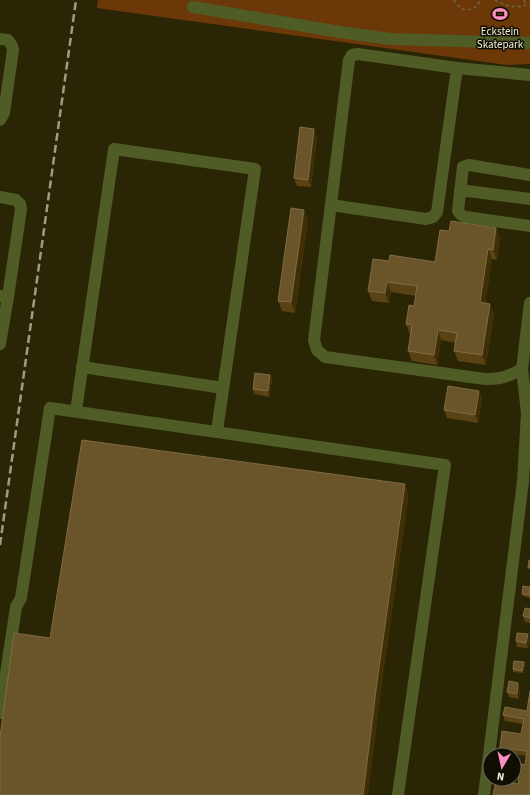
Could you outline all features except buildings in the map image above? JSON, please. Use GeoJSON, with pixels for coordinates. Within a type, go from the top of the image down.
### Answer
{"type":"FeatureCollection","features":[{"type":"Feature","properties":{"kind":"lane"},"geometry":{"type":"LineString","coordinates":[[193,7],[390,39],[530,43]]}},
{"type":"Feature","properties":{"kind":"lane"},"geometry":{"type":"LineString","coordinates":[[0,39],[8,40],[13,50],[4,113],[0,120]]}},
{"type":"Feature","properties":{"kind":"lane"},"geometry":{"type":"LineString","coordinates":[[522,369],[507,377],[485,379],[325,357],[317,350],[314,340],[349,60],[352,55],[358,54],[457,68],[530,75]]}},
{"type":"Feature","properties":{"kind":"lane"},"geometry":{"type":"LineString","coordinates":[[331,205],[426,219],[433,217],[437,212],[457,68]]}},
{"type":"Feature","properties":{"kind":"lane"},"geometry":{"type":"LineString","coordinates":[[76,411],[114,149],[255,169],[217,431]]}},
{"type":"Feature","properties":{"kind":"lane"},"geometry":{"type":"LineString","coordinates":[[530,174],[469,165],[463,167],[458,211],[461,215],[466,217],[530,226]]}},
{"type":"Feature","properties":{"kind":"lane"},"geometry":{"type":"LineString","coordinates":[[460,190],[530,200]]}},
{"type":"Feature","properties":{"kind":"lane"},"geometry":{"type":"LineString","coordinates":[[0,197],[16,200],[20,204],[21,209],[4,297],[0,344]]}},
{"type":"Feature","properties":{"kind":"lane"},"geometry":{"type":"LineString","coordinates":[[484,795],[523,481],[527,413],[522,369],[530,303]]}},
{"type":"Feature","properties":{"kind":"lane"},"geometry":{"type":"LineString","coordinates":[[82,367],[223,388]]}},
{"type":"Feature","properties":{"kind":"lane"},"geometry":{"type":"LineString","coordinates":[[0,713],[16,607],[22,598],[50,408],[445,464],[398,795]]}},
{"type":"Feature","properties":{"kind":"path"},"geometry":{"type":"LineString","coordinates":[[454,0],[460,8],[469,10],[477,6],[480,0]]}},
{"type":"Feature","properties":{"kind":"path"},"geometry":{"type":"LineString","coordinates":[[495,0],[506,6],[516,7],[530,3]]}},
{"type":"Feature","properties":{"kind":"path"},"geometry":{"type":"LineString","coordinates":[[524,0],[526,5]]}},
{"type":"Feature","properties":{"kind":"shaded area"},"geometry":{"type":"Polygon","coordinates":[[[98,0],[530,0],[530,64],[507,65],[97,8],[98,0]]]}},
{"type":"Feature","properties":{"kind":"railway"},"geometry":{"type":"LineString","coordinates":[[0,545],[76,0]]}},
{"type":"Feature","properties":{"kind":"place","name":"Eckstein Skatepark"},"geometry":{"type":"Point","coordinates":[500,14]}}]}
